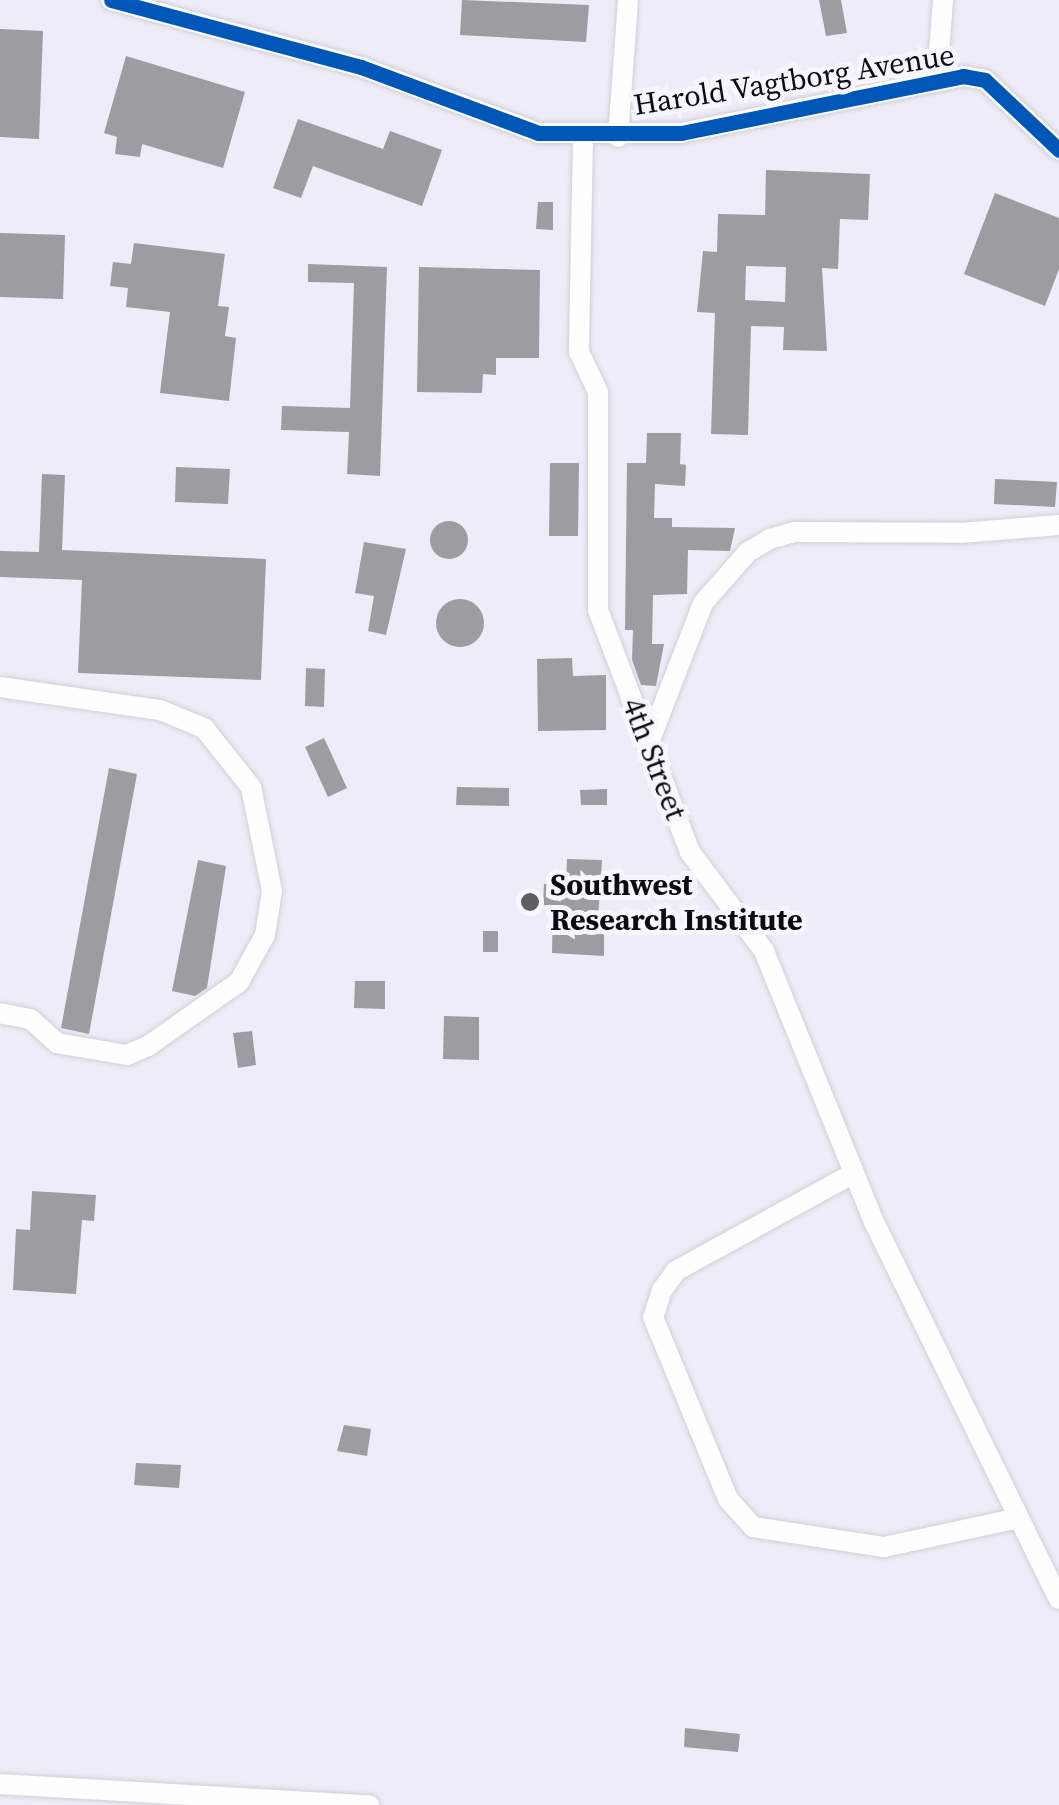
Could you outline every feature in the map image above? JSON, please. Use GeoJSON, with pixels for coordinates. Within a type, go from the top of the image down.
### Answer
{"type":"FeatureCollection","features":[{"type":"Feature","properties":{"kind":"street","name":"Harold Vagtborg Avenue"},"geometry":{"type":"LineString","coordinates":[[111,0],[361,68],[538,133],[583,138],[681,133],[938,78],[985,80],[1059,150]]}},
{"type":"Feature","properties":{"kind":"street"},"geometry":{"type":"LineString","coordinates":[[618,137],[628,0]]}},
{"type":"Feature","properties":{"kind":"street"},"geometry":{"type":"LineString","coordinates":[[938,78],[943,0]]}},
{"type":"Feature","properties":{"kind":"street","name":"4th Street"},"geometry":{"type":"LineString","coordinates":[[583,138],[579,352],[598,392],[598,610],[690,852],[764,951],[854,1172],[1059,1599]]}},
{"type":"Feature","properties":{"kind":"street"},"geometry":{"type":"LineString","coordinates":[[648,745],[704,603],[748,552],[770,539],[794,532],[961,533],[1059,525]]}},
{"type":"Feature","properties":{"kind":"street"},"geometry":{"type":"LineString","coordinates":[[0,687],[160,710],[204,728],[251,787],[272,891],[265,936],[239,982],[148,1046],[127,1055],[56,1042],[30,1019],[0,1013]]}},
{"type":"Feature","properties":{"kind":"street"},"geometry":{"type":"LineString","coordinates":[[854,1172],[676,1270],[662,1290],[653,1317],[728,1499],[753,1527],[884,1547],[1019,1518]]}},
{"type":"Feature","properties":{"kind":"street"},"geometry":{"type":"LineString","coordinates":[[0,1784],[369,1805]]}},
{"type":"Feature","properties":{"kind":"shaded area","name":"Southwest Research Institute"},"geometry":{"type":"Polygon","coordinates":[[[0,0],[1059,0],[1059,1805],[0,1805],[0,0]]]}},
{"type":"Feature","properties":{"kind":"building"},"geometry":{"type":"Polygon","coordinates":[[[462,0],[589,5],[586,42],[460,35],[462,0]]]}},
{"type":"Feature","properties":{"kind":"building"},"geometry":{"type":"Polygon","coordinates":[[[819,0],[841,0],[847,33],[826,36],[819,0]]]}},
{"type":"Feature","properties":{"kind":"building"},"geometry":{"type":"Polygon","coordinates":[[[0,29],[43,31],[39,139],[0,137],[0,29]]]}},
{"type":"Feature","properties":{"kind":"building"},"geometry":{"type":"Polygon","coordinates":[[[126,56],[245,92],[223,168],[142,144],[140,157],[115,154],[117,137],[104,133],[126,56]]]}},
{"type":"Feature","properties":{"kind":"building"},"geometry":{"type":"Polygon","coordinates":[[[298,119],[383,149],[390,131],[442,150],[422,206],[313,166],[301,198],[273,188],[298,119]]]}},
{"type":"Feature","properties":{"kind":"building"},"geometry":{"type":"Polygon","coordinates":[[[766,170],[870,174],[868,220],[840,219],[838,269],[822,268],[827,351],[783,350],[784,327],[751,326],[748,435],[711,434],[715,313],[697,312],[703,251],[717,252],[718,214],[765,215],[766,170]],[[746,266],[745,300],[785,302],[786,267],[746,266]]]}},
{"type":"Feature","properties":{"kind":"building"},"geometry":{"type":"Polygon","coordinates":[[[995,193],[1059,218],[1059,269],[1045,306],[964,274],[995,193]]]}},
{"type":"Feature","properties":{"kind":"building"},"geometry":{"type":"Polygon","coordinates":[[[538,202],[553,202],[553,230],[536,229],[538,202]]]}},
{"type":"Feature","properties":{"kind":"building"},"geometry":{"type":"Polygon","coordinates":[[[0,233],[65,235],[63,299],[0,297],[0,233]]]}},
{"type":"Feature","properties":{"kind":"building"},"geometry":{"type":"Polygon","coordinates":[[[134,243],[225,254],[218,306],[229,307],[225,336],[236,338],[229,401],[160,393],[170,312],[126,307],[128,288],[110,286],[113,262],[131,264],[134,243]]]}},
{"type":"Feature","properties":{"kind":"building"},"geometry":{"type":"Polygon","coordinates":[[[308,264],[387,267],[380,476],[347,474],[349,432],[281,430],[282,406],[350,408],[354,283],[308,282],[308,264]]]}},
{"type":"Feature","properties":{"kind":"building"},"geometry":{"type":"Polygon","coordinates":[[[419,267],[540,270],[539,358],[496,358],[496,375],[483,374],[482,393],[417,392],[419,267]]]}},
{"type":"Feature","properties":{"kind":"building"},"geometry":{"type":"Polygon","coordinates":[[[647,433],[681,433],[680,464],[686,465],[685,486],[655,484],[654,518],[672,518],[672,527],[735,528],[730,551],[688,550],[687,594],[653,595],[652,644],[664,644],[656,686],[641,685],[632,660],[633,630],[625,630],[627,463],[646,463],[647,433]]]}},
{"type":"Feature","properties":{"kind":"building"},"geometry":{"type":"Polygon","coordinates":[[[550,463],[579,463],[578,536],[549,536],[550,463]]]}},
{"type":"Feature","properties":{"kind":"building"},"geometry":{"type":"Polygon","coordinates":[[[176,467],[230,469],[228,504],[175,502],[176,467]]]}},
{"type":"Feature","properties":{"kind":"building"},"geometry":{"type":"Polygon","coordinates":[[[42,474],[65,475],[62,550],[266,559],[261,680],[78,673],[82,580],[0,577],[0,551],[39,552],[42,474]]]}},
{"type":"Feature","properties":{"kind":"building"},"geometry":{"type":"Polygon","coordinates":[[[995,479],[1057,482],[1055,507],[994,504],[995,479]]]}},
{"type":"Feature","properties":{"kind":"building"},"geometry":{"type":"Polygon","coordinates":[[[449,521],[462,527],[468,540],[462,553],[449,559],[436,553],[430,540],[436,527],[449,521]]]}},
{"type":"Feature","properties":{"kind":"building"},"geometry":{"type":"Polygon","coordinates":[[[364,542],[406,549],[386,635],[368,631],[374,596],[355,593],[364,542]]]}},
{"type":"Feature","properties":{"kind":"building"},"geometry":{"type":"Polygon","coordinates":[[[460,599],[477,606],[484,623],[477,640],[460,647],[443,640],[436,623],[443,606],[460,599]]]}},
{"type":"Feature","properties":{"kind":"building"},"geometry":{"type":"Polygon","coordinates":[[[572,658],[573,676],[606,675],[606,730],[538,731],[537,659],[572,658]]]}},
{"type":"Feature","properties":{"kind":"building"},"geometry":{"type":"Polygon","coordinates":[[[306,668],[325,669],[324,707],[305,706],[306,668]]]}},
{"type":"Feature","properties":{"kind":"building"},"geometry":{"type":"Polygon","coordinates":[[[324,738],[347,788],[328,797],[305,747],[324,738]]]}},
{"type":"Feature","properties":{"kind":"building"},"geometry":{"type":"Polygon","coordinates":[[[109,768],[137,774],[89,1034],[61,1028],[109,768]]]}},
{"type":"Feature","properties":{"kind":"building"},"geometry":{"type":"Polygon","coordinates":[[[457,787],[509,788],[509,806],[456,805],[457,787]]]}},
{"type":"Feature","properties":{"kind":"building"},"geometry":{"type":"Polygon","coordinates":[[[607,789],[607,805],[581,805],[580,790],[607,789]]]}},
{"type":"Feature","properties":{"kind":"building"},"geometry":{"type":"Polygon","coordinates":[[[567,859],[602,860],[597,934],[604,934],[604,956],[552,953],[553,906],[543,905],[544,884],[566,885],[567,859]]]}},
{"type":"Feature","properties":{"kind":"building"},"geometry":{"type":"Polygon","coordinates":[[[198,860],[226,866],[207,988],[195,996],[172,991],[198,860]]]}},
{"type":"Feature","properties":{"kind":"building"},"geometry":{"type":"Polygon","coordinates":[[[483,931],[498,931],[498,952],[483,952],[483,931]]]}},
{"type":"Feature","properties":{"kind":"building"},"geometry":{"type":"Polygon","coordinates":[[[355,981],[385,981],[385,1009],[354,1008],[355,981]]]}},
{"type":"Feature","properties":{"kind":"building"},"geometry":{"type":"Polygon","coordinates":[[[444,1016],[479,1017],[479,1060],[443,1059],[444,1016]]]}},
{"type":"Feature","properties":{"kind":"building"},"geometry":{"type":"Polygon","coordinates":[[[252,1031],[256,1065],[238,1068],[233,1033],[252,1031]]]}},
{"type":"Feature","properties":{"kind":"building"},"geometry":{"type":"Polygon","coordinates":[[[32,1191],[96,1195],[94,1221],[82,1220],[76,1294],[13,1290],[16,1229],[30,1230],[32,1191]]]}},
{"type":"Feature","properties":{"kind":"building"},"geometry":{"type":"Polygon","coordinates":[[[344,1425],[371,1429],[367,1456],[337,1451],[344,1425]]]}},
{"type":"Feature","properties":{"kind":"building"},"geometry":{"type":"Polygon","coordinates":[[[136,1463],[181,1465],[179,1488],[134,1485],[136,1463]]]}},
{"type":"Feature","properties":{"kind":"building"},"geometry":{"type":"Polygon","coordinates":[[[685,1728],[740,1734],[738,1752],[684,1747],[685,1728]]]}},
{"type":"Feature","properties":{"kind":"cycle path"},"geometry":{"type":"LineString","coordinates":[[111,0],[361,67],[538,133],[681,133],[963,76],[985,80],[1059,150]]}},
{"type":"Feature","properties":{"kind":"place","name":"Southwest Research Institute"},"geometry":{"type":"Point","coordinates":[530,902]}}]}
